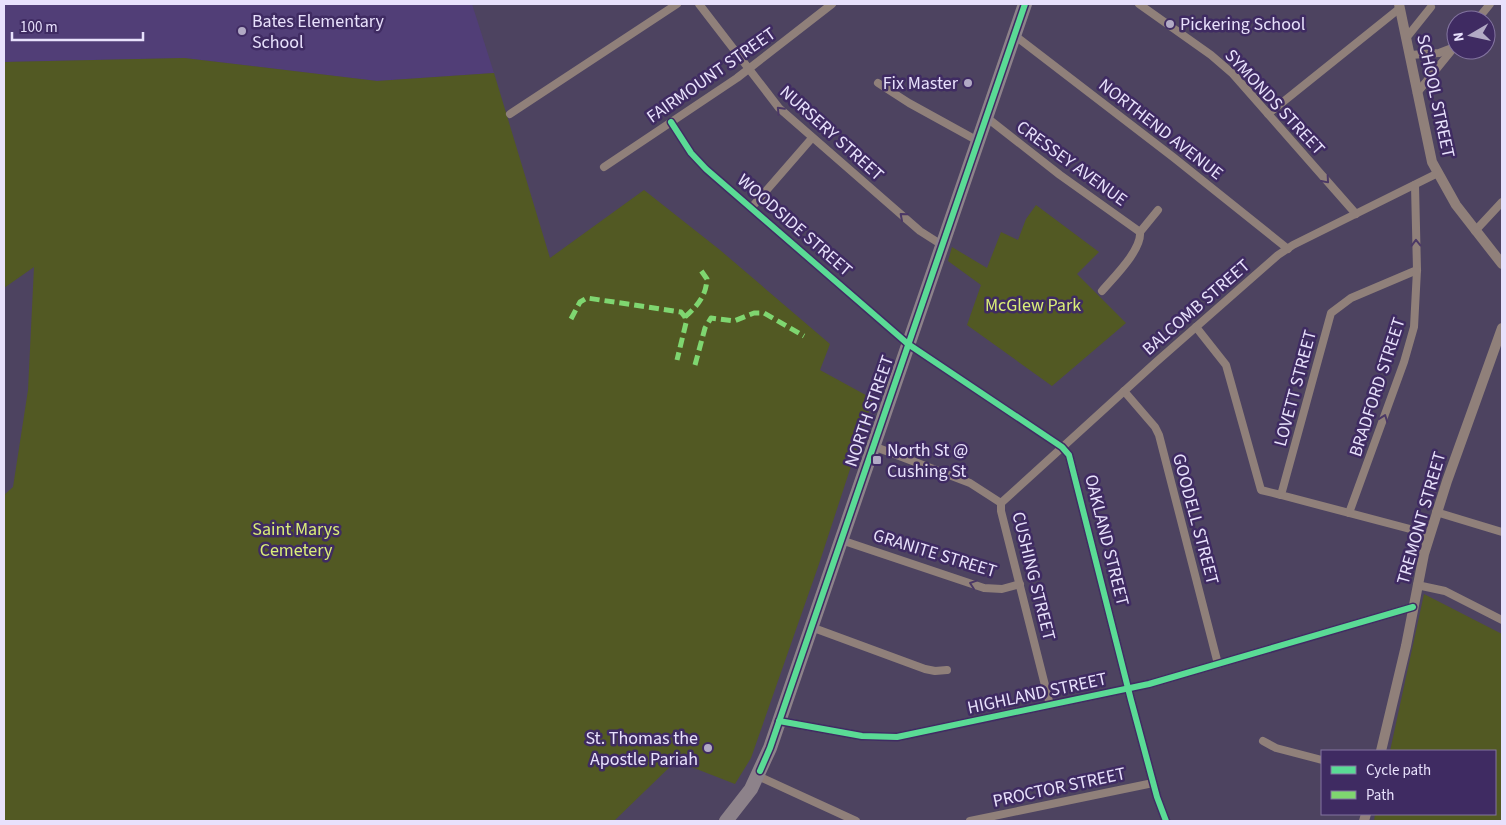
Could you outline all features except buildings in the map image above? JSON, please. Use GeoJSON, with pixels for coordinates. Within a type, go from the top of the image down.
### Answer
{"type":"FeatureCollection","features":[{"type":"Feature","properties":{"kind":"highway","name":"NORTH STREET"},"geometry":{"type":"LineString","coordinates":[[726,821],[739,806],[759,773],[779,721],[1025,4]]}},
{"type":"Feature","properties":{"kind":"street"},"geometry":{"type":"LineString","coordinates":[[510,114],[677,4]]}},
{"type":"Feature","properties":{"kind":"street","name":"NURSERY STREET"},"geometry":{"type":"LineString","coordinates":[[699,4],[769,98],[812,138],[920,231],[942,245]]}},
{"type":"Feature","properties":{"kind":"street","name":"FAIRMOUNT STREET"},"geometry":{"type":"LineString","coordinates":[[604,167],[748,69],[832,4]]}},
{"type":"Feature","properties":{"kind":"street","name":"SYMONDS STREET"},"geometry":{"type":"LineString","coordinates":[[1138,4],[1212,55],[1232,74],[1356,214]]}},
{"type":"Feature","properties":{"kind":"street"},"geometry":{"type":"LineString","coordinates":[[1268,114],[1399,6]]}},
{"type":"Feature","properties":{"kind":"street","name":"SCHOOL STREET"},"geometry":{"type":"LineString","coordinates":[[1399,6],[1407,37],[1427,142],[1438,173],[1456,205],[1502,264]]}},
{"type":"Feature","properties":{"kind":"street"},"geometry":{"type":"LineString","coordinates":[[1407,37],[1431,7]]}},
{"type":"Feature","properties":{"kind":"street","name":"NORTHEND AVENUE"},"geometry":{"type":"LineString","coordinates":[[1014,35],[1173,156],[1288,249]]}},
{"type":"Feature","properties":{"kind":"street"},"geometry":{"type":"LineString","coordinates":[[1410,55],[1439,53],[1446,50]]}},
{"type":"Feature","properties":{"kind":"street"},"geometry":{"type":"LineString","coordinates":[[1417,93],[1446,57]]}},
{"type":"Feature","properties":{"kind":"street"},"geometry":{"type":"LineString","coordinates":[[878,83],[909,103],[978,141]]}},
{"type":"Feature","properties":{"kind":"street","name":"CRESSEY AVENUE"},"geometry":{"type":"LineString","coordinates":[[986,118],[1060,175],[1140,232]]}},
{"type":"Feature","properties":{"kind":"street","name":"WOODSIDE STREET"},"geometry":{"type":"LineString","coordinates":[[671,122],[697,160],[908,344]]}},
{"type":"Feature","properties":{"kind":"street"},"geometry":{"type":"LineString","coordinates":[[752,207],[812,138]]}},
{"type":"Feature","properties":{"kind":"street","name":"BALCOMB STREET"},"geometry":{"type":"LineString","coordinates":[[1001,503],[1250,278],[1288,249],[1438,173]]}},
{"type":"Feature","properties":{"kind":"street","name":"BRADFORD STREET"},"geometry":{"type":"LineString","coordinates":[[1349,513],[1410,344],[1416,314],[1415,185]]}},
{"type":"Feature","properties":{"kind":"street"},"geometry":{"type":"LineString","coordinates":[[1475,231],[1502,202]]}},
{"type":"Feature","properties":{"kind":"street"},"geometry":{"type":"LineString","coordinates":[[1102,292],[1132,254],[1141,239],[1140,232],[1158,210]]}},
{"type":"Feature","properties":{"kind":"street","name":"LOVETT STREET"},"geometry":{"type":"LineString","coordinates":[[1281,496],[1331,313],[1351,298],[1417,270]]}},
{"type":"Feature","properties":{"kind":"street"},"geometry":{"type":"LineString","coordinates":[[1196,327],[1226,366],[1261,490],[1430,534]]}},
{"type":"Feature","properties":{"kind":"street","name":"TREMONT STREET"},"geometry":{"type":"LineString","coordinates":[[1381,750],[1436,512],[1500,344],[1502,328]]}},
{"type":"Feature","properties":{"kind":"street","name":"OAKLAND STREET"},"geometry":{"type":"LineString","coordinates":[[908,344],[1062,447],[1070,455],[1128,689],[1153,783],[1166,821]]}},
{"type":"Feature","properties":{"kind":"street","name":"GOODELL STREET"},"geometry":{"type":"LineString","coordinates":[[1124,391],[1155,427],[1159,435],[1218,664]]}},
{"type":"Feature","properties":{"kind":"street","name":"CUSHING STREET"},"geometry":{"type":"LineString","coordinates":[[873,446],[970,484],[1001,503],[1001,511],[1050,705]]}},
{"type":"Feature","properties":{"kind":"street"},"geometry":{"type":"LineString","coordinates":[[1436,512],[1502,532]]}},
{"type":"Feature","properties":{"kind":"street","name":"GRANITE STREET"},"geometry":{"type":"LineString","coordinates":[[841,540],[984,588],[1002,589],[1020,584]]}},
{"type":"Feature","properties":{"kind":"street"},"geometry":{"type":"LineString","coordinates":[[1418,585],[1445,591],[1502,620]]}},
{"type":"Feature","properties":{"kind":"street","name":"HIGHLAND STREET"},"geometry":{"type":"LineString","coordinates":[[779,721],[862,736],[886,738],[1128,689],[1413,606]]}},
{"type":"Feature","properties":{"kind":"street"},"geometry":{"type":"LineString","coordinates":[[811,627],[925,668],[935,671],[947,670]]}},
{"type":"Feature","properties":{"kind":"street"},"geometry":{"type":"LineString","coordinates":[[1263,741],[1276,748],[1321,760]]}},
{"type":"Feature","properties":{"kind":"street"},"geometry":{"type":"LineString","coordinates":[[759,773],[856,821]]}},
{"type":"Feature","properties":{"kind":"street","name":"PROCTOR STREET"},"geometry":{"type":"LineString","coordinates":[[970,821],[1153,783]]}},
{"type":"Feature","properties":{"kind":"shaded area","name":"Bates Elementary School"},"geometry":{"type":"Polygon","coordinates":[[[4,4],[472,4],[494,73],[377,81],[184,58],[4,62],[4,4]]]}},
{"type":"Feature","properties":{"kind":"green space","name":"Saint Marys Cemetery"},"geometry":{"type":"Polygon","coordinates":[[[184,58],[377,81],[494,73],[550,258],[644,190],[720,250],[830,344],[820,370],[873,399],[819,564],[751,758],[735,784],[676,761],[614,821],[4,821],[4,495],[13,487],[28,390],[34,267],[4,288],[4,62],[184,58]]]}},
{"type":"Feature","properties":{"kind":"green space","name":"McGlew Park"},"geometry":{"type":"Polygon","coordinates":[[[1036,205],[1099,252],[1077,274],[1126,323],[1052,386],[967,325],[981,285],[948,261],[952,247],[987,268],[1001,232],[1018,240],[1026,219],[1036,205]]]}},
{"type":"Feature","properties":{"kind":"green space"},"geometry":{"type":"Polygon","coordinates":[[[1424,594],[1502,634],[1502,821],[1374,821],[1375,815],[1496,815],[1496,750],[1390,750],[1424,594]]]}},
{"type":"Feature","properties":{"kind":"marked path"},"geometry":{"type":"LineString","coordinates":[[685,317],[697,304],[705,290],[707,279],[700,269]]}},
{"type":"Feature","properties":{"kind":"marked path"},"geometry":{"type":"LineString","coordinates":[[571,319],[580,302],[587,298],[681,312],[685,317],[686,323],[677,360]]}},
{"type":"Feature","properties":{"kind":"marked path"},"geometry":{"type":"LineString","coordinates":[[695,365],[705,328],[711,318],[734,321],[754,313],[764,313],[804,336]]}},
{"type":"Feature","properties":{"kind":"cycle path"},"geometry":{"type":"LineString","coordinates":[[760,771],[770,748],[1025,4]]}},
{"type":"Feature","properties":{"kind":"cycle path"},"geometry":{"type":"LineString","coordinates":[[671,122],[691,153],[706,169],[908,344],[1062,447],[1069,455],[1131,700],[1157,797],[1166,821]]}},
{"type":"Feature","properties":{"kind":"cycle path"},"geometry":{"type":"LineString","coordinates":[[779,721],[862,736],[897,737],[1149,684],[1413,607]]}},
{"type":"Feature","properties":{"kind":"place","name":"Pickering School"},"geometry":{"type":"Point","coordinates":[1170,24]}},
{"type":"Feature","properties":{"kind":"place","name":"Bates Elementary School"},"geometry":{"type":"Point","coordinates":[242,31]}},
{"type":"Feature","properties":{"kind":"place","name":"Fix Master"},"geometry":{"type":"Point","coordinates":[968,83]}},
{"type":"Feature","properties":{"kind":"place","name":"North St @ Cushing St"},"geometry":{"type":"Point","coordinates":[877,460]}},
{"type":"Feature","properties":{"kind":"place","name":"St. Thomas the Apostle Pariah"},"geometry":{"type":"Point","coordinates":[708,748]}}]}
